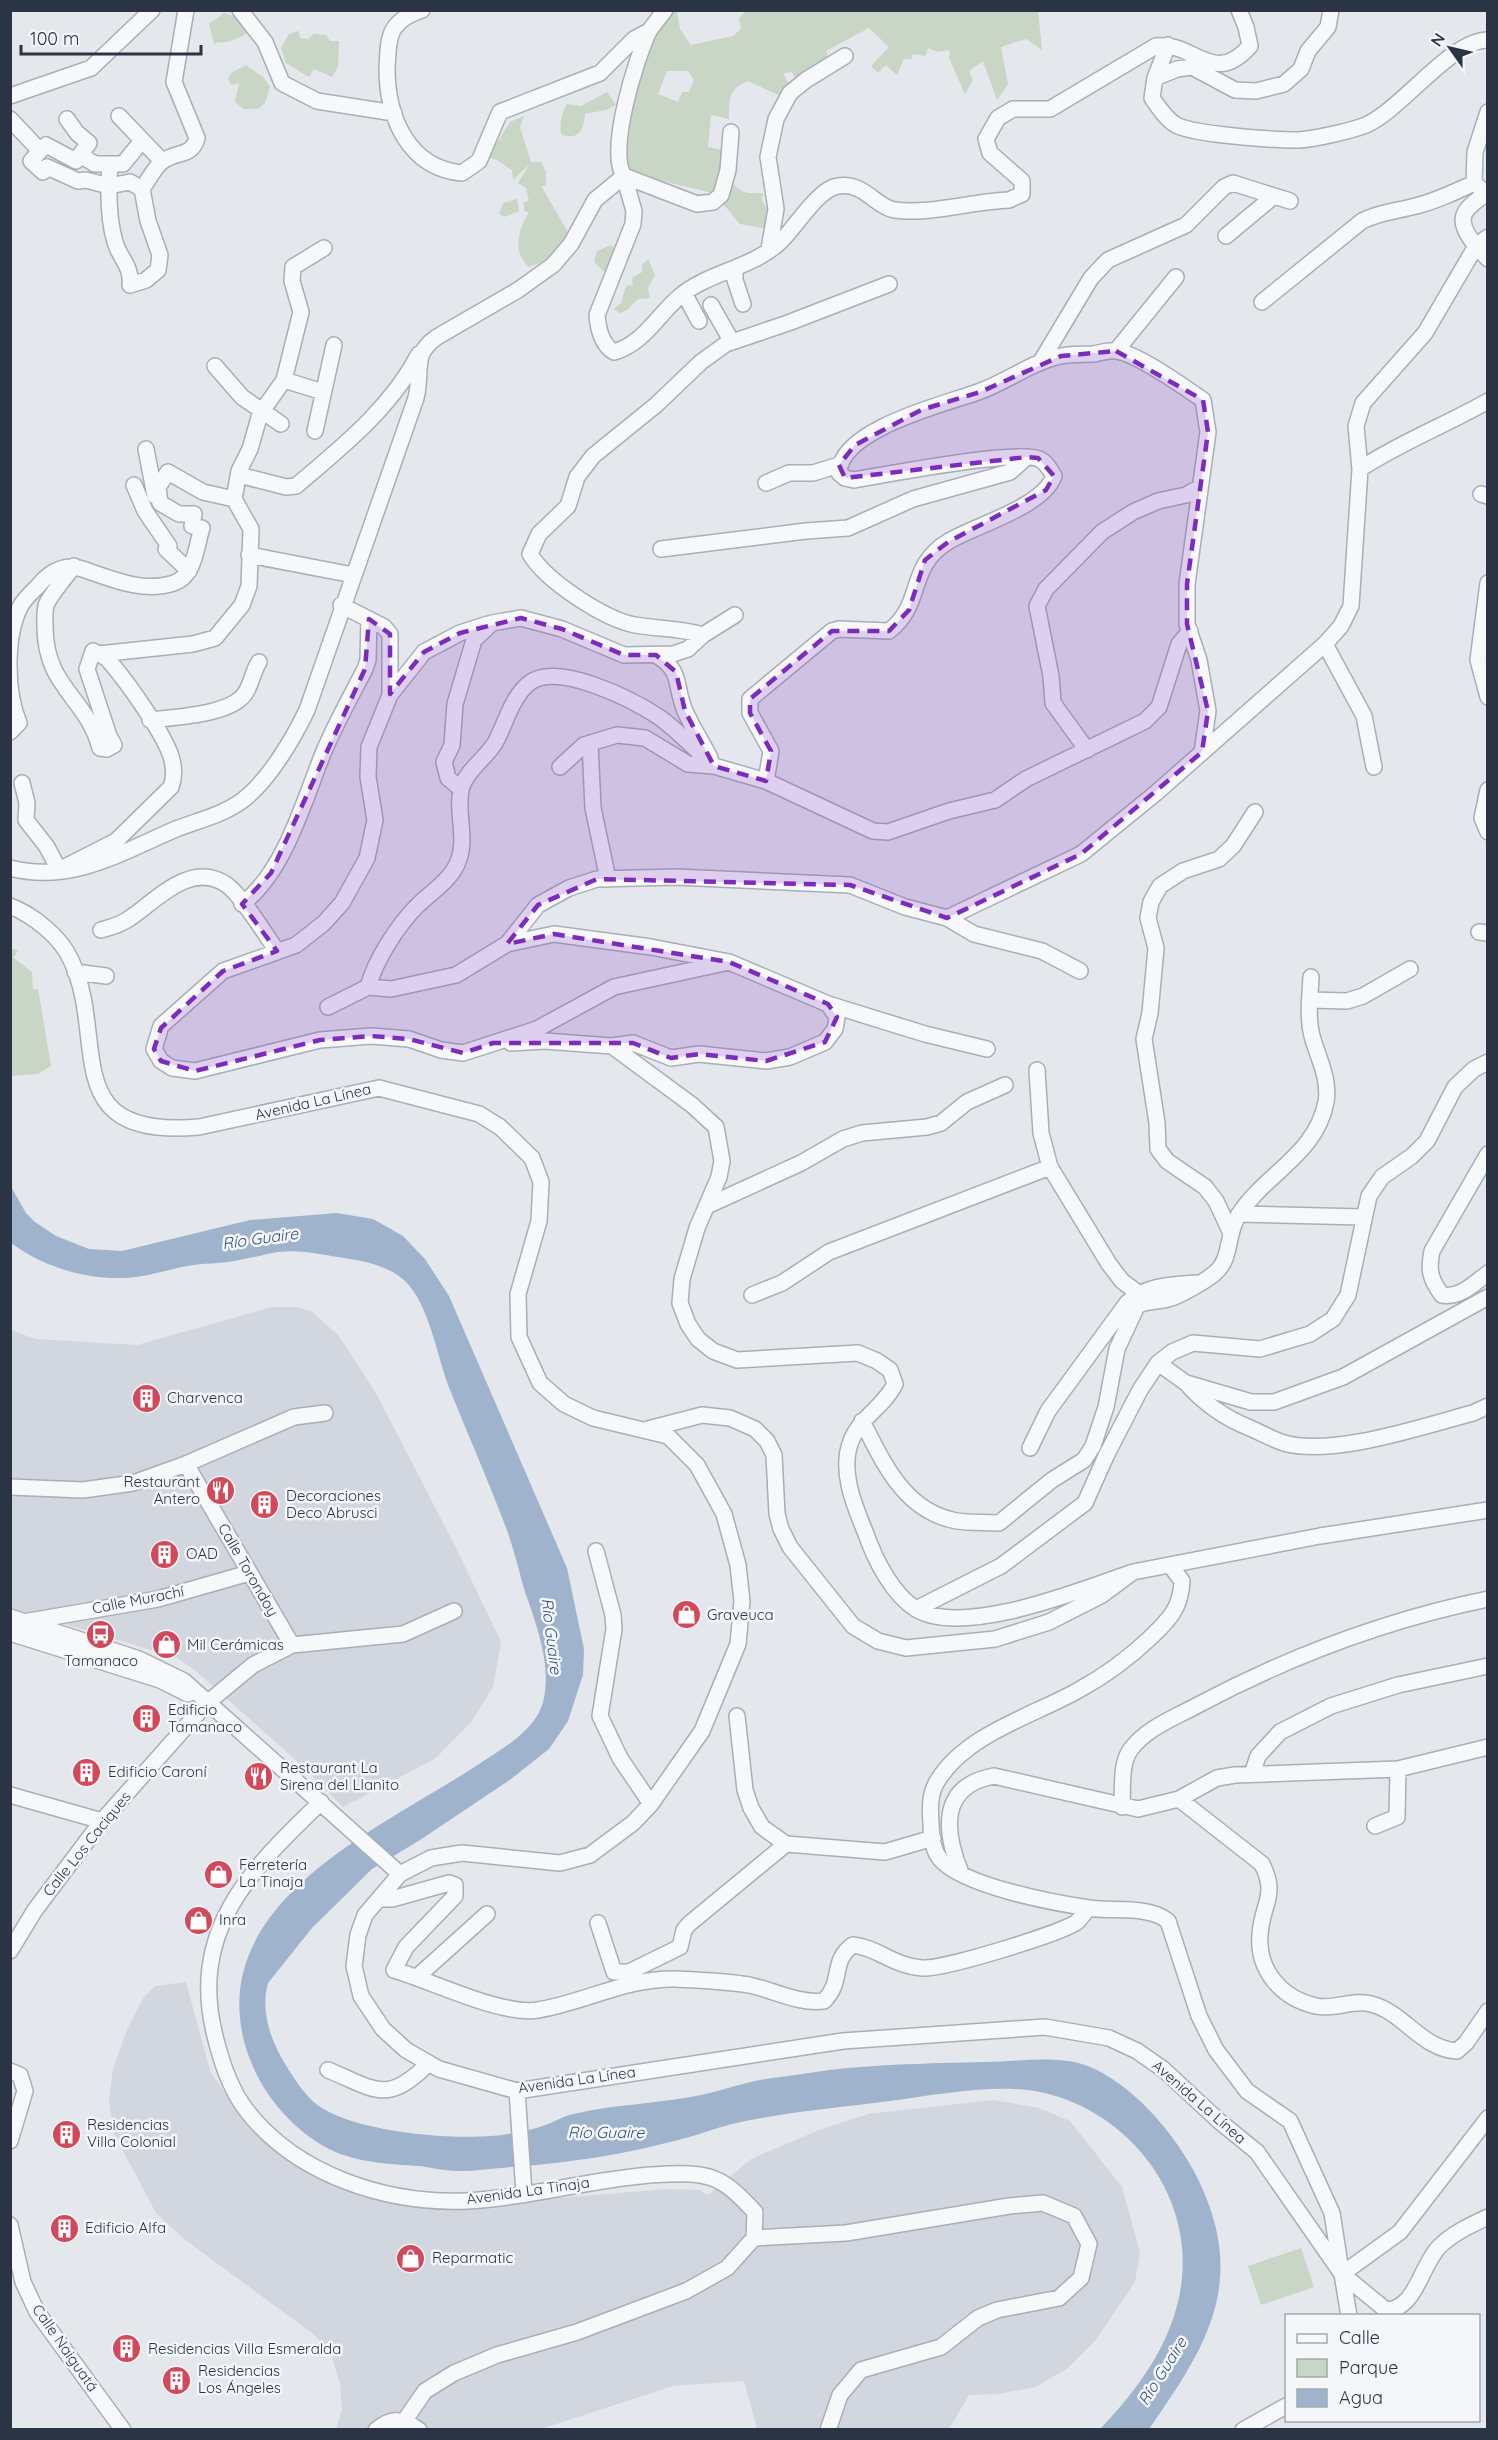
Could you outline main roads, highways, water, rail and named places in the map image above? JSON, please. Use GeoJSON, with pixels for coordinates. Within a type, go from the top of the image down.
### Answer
{"type":"FeatureCollection","features":[{"type":"Feature","properties":{"kind":"water","name":"Río Guaire"},"geometry":{"type":"Polygon","coordinates":[[[10,1185],[26,1213],[35,1222],[56,1236],[89,1249],[122,1251],[250,1220],[337,1213],[373,1219],[403,1236],[425,1259],[449,1296],[567,1568],[584,1649],[583,1675],[568,1721],[549,1749],[511,1779],[372,1869],[312,1928],[268,1983],[265,2005],[268,2026],[287,2067],[308,2096],[316,2104],[333,2114],[355,2122],[409,2133],[464,2137],[508,2134],[589,2111],[685,2098],[764,2079],[829,2070],[1035,2060],[1061,2060],[1085,2065],[1120,2084],[1136,2097],[1178,2145],[1198,2179],[1213,2216],[1220,2250],[1220,2281],[1214,2312],[1203,2341],[1170,2399],[1149,2429],[1100,2429],[1139,2383],[1168,2332],[1177,2305],[1182,2277],[1182,2247],[1176,2216],[1156,2171],[1141,2152],[1103,2119],[1082,2106],[1059,2097],[1018,2089],[944,2093],[752,2120],[661,2144],[598,2157],[466,2171],[362,2160],[340,2154],[313,2140],[286,2116],[274,2102],[255,2071],[243,2037],[240,1988],[253,1945],[279,1907],[313,1873],[353,1842],[501,1750],[525,1731],[541,1709],[546,1685],[544,1660],[537,1628],[508,1533],[445,1377],[427,1318],[414,1291],[405,1281],[384,1268],[368,1263],[295,1251],[187,1266],[130,1278],[107,1278],[63,1270],[11,1243],[10,1185]]]}},
{"type":"Feature","properties":{"kind":"place","name":"Charvenca"},"geometry":{"type":"Point","coordinates":[146,1398]}},
{"type":"Feature","properties":{"kind":"place","name":"Restaurant Antero"},"geometry":{"type":"Point","coordinates":[221,1491]}},
{"type":"Feature","properties":{"kind":"place","name":"Decoraciones Deco Abrusci"},"geometry":{"type":"Point","coordinates":[265,1505]}},
{"type":"Feature","properties":{"kind":"place","name":"OAD"},"geometry":{"type":"Point","coordinates":[165,1554]}},
{"type":"Feature","properties":{"kind":"place","name":"Graveuca"},"geometry":{"type":"Point","coordinates":[686,1615]}},
{"type":"Feature","properties":{"kind":"place","name":"Tamanaco"},"geometry":{"type":"Point","coordinates":[101,1634]}},
{"type":"Feature","properties":{"kind":"place","name":"Mil Cerámicas"},"geometry":{"type":"Point","coordinates":[166,1645]}},
{"type":"Feature","properties":{"kind":"place","name":"Edificio Tamanaco"},"geometry":{"type":"Point","coordinates":[147,1719]}},
{"type":"Feature","properties":{"kind":"place","name":"Edificio Caroní"},"geometry":{"type":"Point","coordinates":[87,1772]}},
{"type":"Feature","properties":{"kind":"place","name":"Restaurant La Sirena del Llanito"},"geometry":{"type":"Point","coordinates":[259,1777]}},
{"type":"Feature","properties":{"kind":"place","name":"Ferretería La Tinaja"},"geometry":{"type":"Point","coordinates":[218,1874]}},
{"type":"Feature","properties":{"kind":"place","name":"Inra"},"geometry":{"type":"Point","coordinates":[198,1920]}},
{"type":"Feature","properties":{"kind":"place","name":"Residencias Villa Colonial"},"geometry":{"type":"Point","coordinates":[66,2134]}},
{"type":"Feature","properties":{"kind":"place","name":"Edificio Alfa"},"geometry":{"type":"Point","coordinates":[64,2228]}},
{"type":"Feature","properties":{"kind":"place","name":"Reparmatic"},"geometry":{"type":"Point","coordinates":[411,2258]}},
{"type":"Feature","properties":{"kind":"place","name":"Residencias Villa Esmeralda"},"geometry":{"type":"Point","coordinates":[127,2349]}},
{"type":"Feature","properties":{"kind":"place","name":"Residencias Los Ángeles"},"geometry":{"type":"Point","coordinates":[177,2380]}}]}
